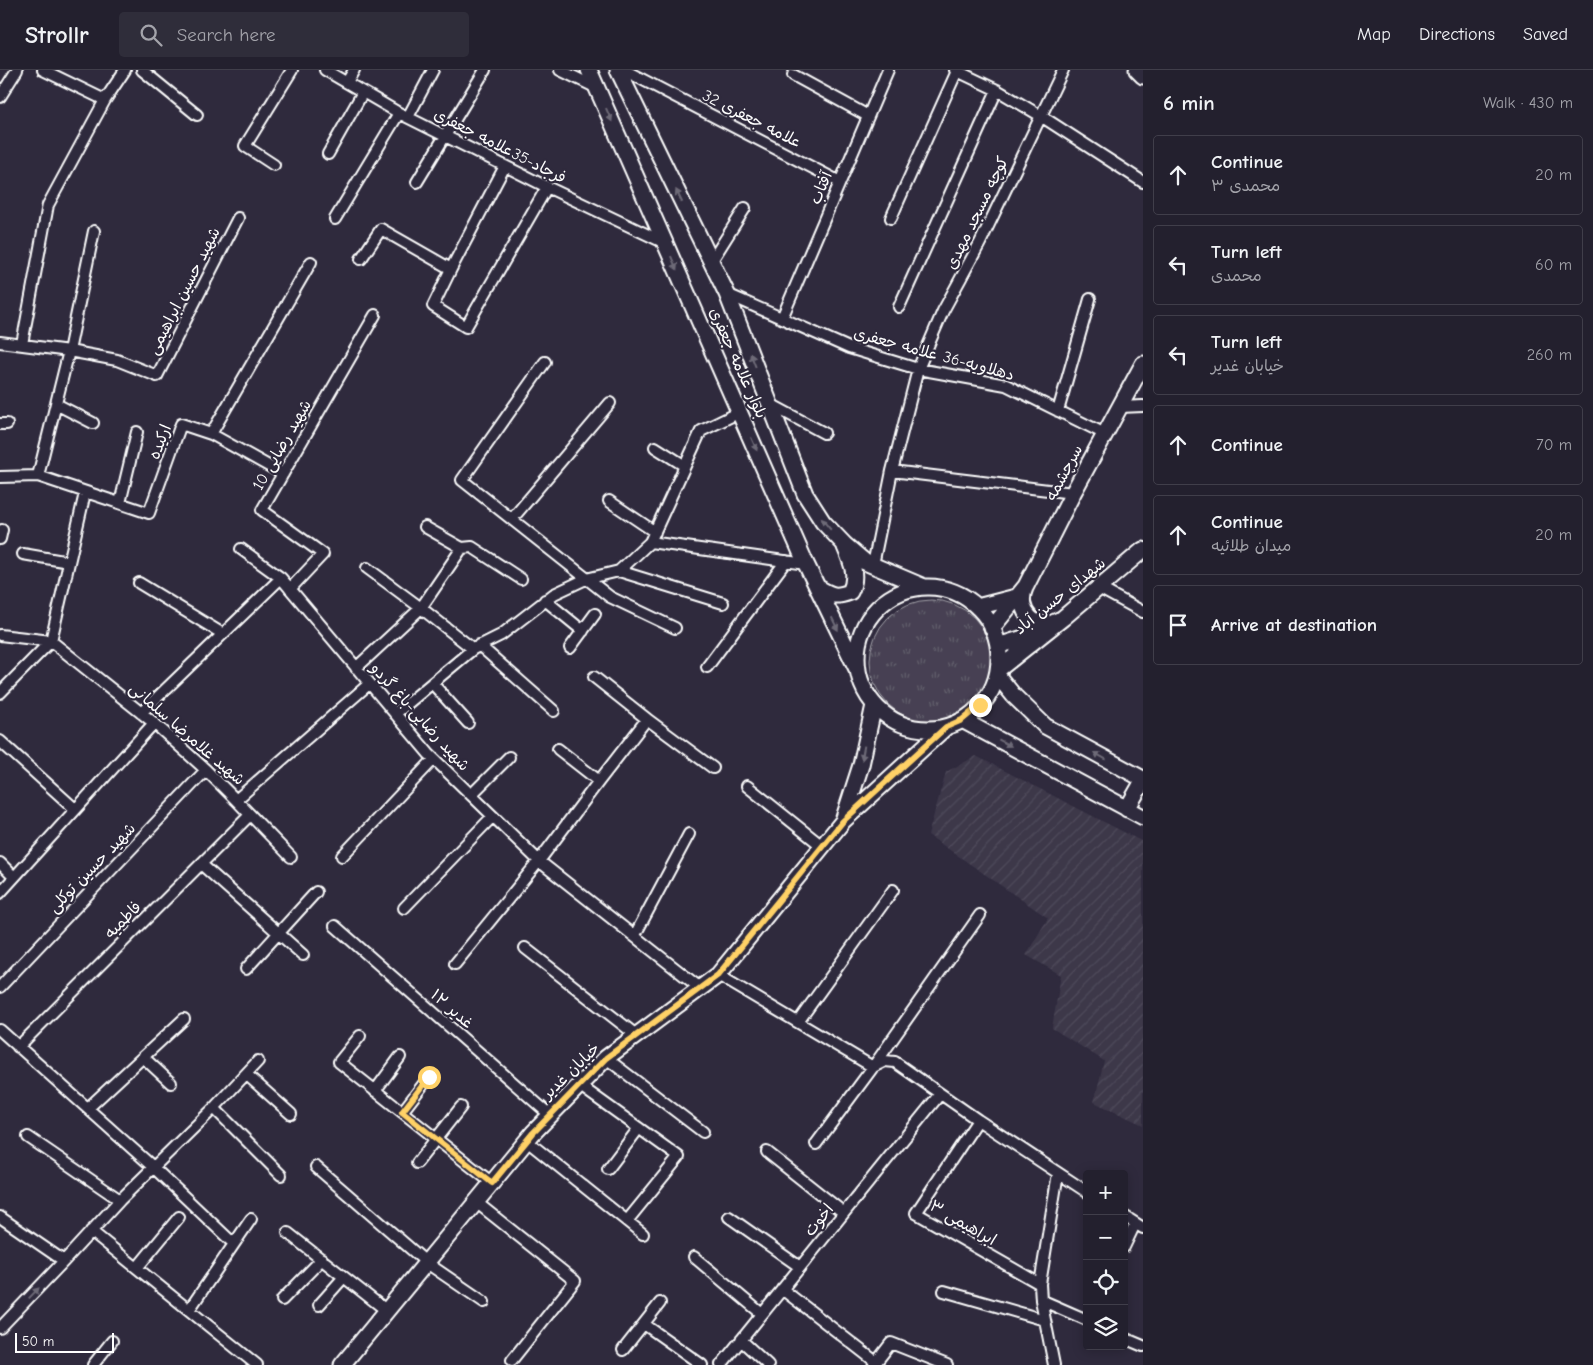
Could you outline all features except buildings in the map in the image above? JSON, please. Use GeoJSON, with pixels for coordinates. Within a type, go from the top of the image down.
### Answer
{"type":"FeatureCollection","features":[{"type":"Feature","properties":{"kind":"main road","name":"بلوار علامه جعفری"},"geometry":{"type":"LineString","coordinates":[[589,70],[806,564],[857,669]]}},
{"type":"Feature","properties":{"kind":"main road","name":"بلوار علامه جعفری"},"geometry":{"type":"LineString","coordinates":[[618,70],[727,294],[805,494],[823,522],[844,545],[865,562],[924,587]]}},
{"type":"Feature","properties":{"kind":"main road"},"geometry":{"type":"LineString","coordinates":[[1137,70],[1143,76]]}},
{"type":"Feature","properties":{"kind":"main road","name":"سرچشمه"},"geometry":{"type":"LineString","coordinates":[[1021,592],[1143,364]]}},
{"type":"Feature","properties":{"kind":"main road"},"geometry":{"type":"LineString","coordinates":[[817,586],[832,595],[850,592],[854,583],[854,569],[844,545]]}},
{"type":"Feature","properties":{"kind":"main road","name":"شهدای حسن آباد"},"geometry":{"type":"LineString","coordinates":[[998,672],[1143,550]]}},
{"type":"Feature","properties":{"kind":"main road"},"geometry":{"type":"LineString","coordinates":[[843,821],[946,727],[962,720],[978,708],[990,693],[998,672],[998,646],[992,628],[977,607],[962,596],[943,589],[924,587],[895,595],[872,613],[858,640],[857,669],[863,688],[874,705],[894,721],[920,729],[946,727]]}},
{"type":"Feature","properties":{"kind":"main road"},"geometry":{"type":"LineString","coordinates":[[977,607],[1021,592]]}},
{"type":"Feature","properties":{"kind":"main road"},"geometry":{"type":"LineString","coordinates":[[1021,592],[1024,611],[1030,618],[1046,624],[1063,618]]}},
{"type":"Feature","properties":{"kind":"main road"},"geometry":{"type":"LineString","coordinates":[[992,628],[1021,592]]}},
{"type":"Feature","properties":{"kind":"main road"},"geometry":{"type":"LineString","coordinates":[[998,646],[1048,630]]}},
{"type":"Feature","properties":{"kind":"main road"},"geometry":{"type":"LineString","coordinates":[[998,672],[1014,696],[1045,726],[1143,780],[1127,809]]}},
{"type":"Feature","properties":{"kind":"main road"},"geometry":{"type":"LineString","coordinates":[[843,821],[861,765],[874,705]]}},
{"type":"Feature","properties":{"kind":"main road"},"geometry":{"type":"LineString","coordinates":[[962,720],[1143,818]]}},
{"type":"Feature","properties":{"kind":"main road","name":"خیابان غدیر"},"geometry":{"type":"LineString","coordinates":[[342,1365],[550,1115],[606,1058],[718,975],[843,821]]}},
{"type":"Feature","properties":{"kind":"street"},"geometry":{"type":"LineString","coordinates":[[0,97],[17,70]]}},
{"type":"Feature","properties":{"kind":"street"},"geometry":{"type":"LineString","coordinates":[[43,70],[105,100]]}},
{"type":"Feature","properties":{"kind":"street"},"geometry":{"type":"LineString","coordinates":[[22,344],[48,205],[105,100],[125,70]]}},
{"type":"Feature","properties":{"kind":"street"},"geometry":{"type":"LineString","coordinates":[[142,70],[197,115]]}},
{"type":"Feature","properties":{"kind":"street"},"geometry":{"type":"LineString","coordinates":[[274,165],[245,146],[292,70]]}},
{"type":"Feature","properties":{"kind":"street","name":"فرجاد-35علامه جعفری"},"geometry":{"type":"LineString","coordinates":[[326,70],[403,115],[665,243]]}},
{"type":"Feature","properties":{"kind":"street"},"geometry":{"type":"LineString","coordinates":[[347,82],[354,70]]}},
{"type":"Feature","properties":{"kind":"street"},"geometry":{"type":"LineString","coordinates":[[335,219],[434,70]]}},
{"type":"Feature","properties":{"kind":"street"},"geometry":{"type":"LineString","coordinates":[[418,182],[444,135],[485,70]]}},
{"type":"Feature","properties":{"kind":"street"},"geometry":{"type":"LineString","coordinates":[[560,70],[597,88]]}},
{"type":"Feature","properties":{"kind":"street","name":"علامه جعفری 32"},"geometry":{"type":"LineString","coordinates":[[624,70],[840,182]]}},
{"type":"Feature","properties":{"kind":"street","name":"آفتاب"},"geometry":{"type":"LineString","coordinates":[[782,318],[888,70]]}},
{"type":"Feature","properties":{"kind":"street"},"geometry":{"type":"LineString","coordinates":[[891,218],[956,70],[997,90],[1041,116],[1143,182]]}},
{"type":"Feature","properties":{"kind":"street","name":"کوچه مسجد مهدی"},"geometry":{"type":"LineString","coordinates":[[873,565],[892,471],[918,368],[943,311],[980,243],[1063,70]]}},
{"type":"Feature","properties":{"kind":"street"},"geometry":{"type":"LineString","coordinates":[[793,75],[868,116]]}},
{"type":"Feature","properties":{"kind":"street"},"geometry":{"type":"LineString","coordinates":[[899,307],[997,90]]}},
{"type":"Feature","properties":{"kind":"street"},"geometry":{"type":"LineString","coordinates":[[328,154],[364,92]]}},
{"type":"Feature","properties":{"kind":"street"},"geometry":{"type":"LineString","coordinates":[[505,166],[433,306],[466,327],[547,187]]}},
{"type":"Feature","properties":{"kind":"street"},"geometry":{"type":"LineString","coordinates":[[711,262],[745,208]]}},
{"type":"Feature","properties":{"kind":"street","name":"شهید حسین ابراهیمی"},"geometry":{"type":"LineString","coordinates":[[69,351],[117,360],[157,376],[238,218]]}},
{"type":"Feature","properties":{"kind":"street"},"geometry":{"type":"LineString","coordinates":[[361,259],[381,229],[451,269]]}},
{"type":"Feature","properties":{"kind":"street"},"geometry":{"type":"LineString","coordinates":[[0,477],[38,476],[69,351],[94,231]]}},
{"type":"Feature","properties":{"kind":"street"},"geometry":{"type":"LineString","coordinates":[[211,434],[311,262]]}},
{"type":"Feature","properties":{"kind":"street","name":"دهلاویه-36 علامه جعفری"},"geometry":{"type":"LineString","coordinates":[[727,294],[849,348],[918,368],[1006,385],[1105,434]]}},
{"type":"Feature","properties":{"kind":"street"},"geometry":{"type":"LineString","coordinates":[[1058,411],[1090,299]]}},
{"type":"Feature","properties":{"kind":"street","name":"شهید رضایی 10"},"geometry":{"type":"LineString","coordinates":[[290,589],[323,554],[262,510],[375,315]]}},
{"type":"Feature","properties":{"kind":"street"},"geometry":{"type":"LineString","coordinates":[[0,342],[69,351]]}},
{"type":"Feature","properties":{"kind":"street"},"geometry":{"type":"LineString","coordinates":[[545,362],[462,480],[610,597],[675,628]]}},
{"type":"Feature","properties":{"kind":"street"},"geometry":{"type":"LineString","coordinates":[[512,519],[610,403]]}},
{"type":"Feature","properties":{"kind":"street"},"geometry":{"type":"LineString","coordinates":[[56,404],[93,423]]}},
{"type":"Feature","properties":{"kind":"street"},"geometry":{"type":"LineString","coordinates":[[770,404],[824,433]]}},
{"type":"Feature","properties":{"kind":"street"},"geometry":{"type":"LineString","coordinates":[[1120,407],[1143,406]]}},
{"type":"Feature","properties":{"kind":"street"},"geometry":{"type":"LineString","coordinates":[[619,571],[652,537],[701,430],[740,412]]}},
{"type":"Feature","properties":{"kind":"street","name":"ارکیده"},"geometry":{"type":"LineString","coordinates":[[38,476],[149,513],[181,424],[211,434],[283,474]]}},
{"type":"Feature","properties":{"kind":"street"},"geometry":{"type":"LineString","coordinates":[[120,503],[137,432]]}},
{"type":"Feature","properties":{"kind":"street"},"geometry":{"type":"LineString","coordinates":[[655,447],[685,466]]}},
{"type":"Feature","properties":{"kind":"street"},"geometry":{"type":"LineString","coordinates":[[892,471],[1073,493]]}},
{"type":"Feature","properties":{"kind":"street"},"geometry":{"type":"LineString","coordinates":[[0,693],[51,641],[85,493]]}},
{"type":"Feature","properties":{"kind":"street"},"geometry":{"type":"LineString","coordinates":[[609,501],[652,537],[806,564]]}},
{"type":"Feature","properties":{"kind":"street"},"geometry":{"type":"LineString","coordinates":[[425,526],[462,548],[472,547],[521,579]]}},
{"type":"Feature","properties":{"kind":"street"},"geometry":{"type":"LineString","coordinates":[[356,668],[421,608],[462,548]]}},
{"type":"Feature","properties":{"kind":"street","name":"شهید رضایی-باغ گردو"},"geometry":{"type":"LineString","coordinates":[[241,549],[281,578],[434,759],[539,861],[700,988]]}},
{"type":"Feature","properties":{"kind":"street"},"geometry":{"type":"LineString","coordinates":[[23,554],[69,562]]}},
{"type":"Feature","properties":{"kind":"street"},"geometry":{"type":"LineString","coordinates":[[707,667],[786,561]]}},
{"type":"Feature","properties":{"kind":"street"},"geometry":{"type":"LineString","coordinates":[[367,568],[476,647],[554,711]]}},
{"type":"Feature","properties":{"kind":"street"},"geometry":{"type":"LineString","coordinates":[[395,714],[476,647],[502,635],[554,594],[586,579],[619,571],[723,603]]}},
{"type":"Feature","properties":{"kind":"street"},"geometry":{"type":"LineString","coordinates":[[141,713],[281,578]]}},
{"type":"Feature","properties":{"kind":"street"},"geometry":{"type":"LineString","coordinates":[[139,582],[224,634]]}},
{"type":"Feature","properties":{"kind":"street"},"geometry":{"type":"LineString","coordinates":[[1099,588],[1143,612]]}},
{"type":"Feature","properties":{"kind":"street"},"geometry":{"type":"LineString","coordinates":[[545,600],[583,631]]}},
{"type":"Feature","properties":{"kind":"street"},"geometry":{"type":"LineString","coordinates":[[570,648],[595,614]]}},
{"type":"Feature","properties":{"kind":"street"},"geometry":{"type":"LineString","coordinates":[[0,635],[51,641]]}},
{"type":"Feature","properties":{"kind":"street","name":"شهید غلامرضا سلمانی"},"geometry":{"type":"LineString","coordinates":[[51,641],[154,723],[236,800],[370,684]]}},
{"type":"Feature","properties":{"kind":"street"},"geometry":{"type":"LineString","coordinates":[[594,677],[713,768]]}},
{"type":"Feature","properties":{"kind":"street"},"geometry":{"type":"LineString","coordinates":[[432,683],[468,723]]}},
{"type":"Feature","properties":{"kind":"street"},"geometry":{"type":"LineString","coordinates":[[455,964],[539,861],[599,780],[648,719]]}},
{"type":"Feature","properties":{"kind":"street"},"geometry":{"type":"LineString","coordinates":[[0,893],[154,723]]}},
{"type":"Feature","properties":{"kind":"street"},"geometry":{"type":"LineString","coordinates":[[0,741],[75,809]]}},
{"type":"Feature","properties":{"kind":"street"},"geometry":{"type":"LineString","coordinates":[[558,749],[599,780]]}},
{"type":"Feature","properties":{"kind":"street"},"geometry":{"type":"LineString","coordinates":[[471,795],[509,757]]}},
{"type":"Feature","properties":{"kind":"street"},"geometry":{"type":"LineString","coordinates":[[342,856],[434,759]]}},
{"type":"Feature","properties":{"kind":"street","name":"شهید حسین توکلی"},"geometry":{"type":"LineString","coordinates":[[0,987],[206,770]]}},
{"type":"Feature","properties":{"kind":"street"},"geometry":{"type":"LineString","coordinates":[[747,786],[822,846]]}},
{"type":"Feature","properties":{"kind":"street"},"geometry":{"type":"LineString","coordinates":[[236,800],[291,857]]}},
{"type":"Feature","properties":{"kind":"street","name":"فاطمیه"},"geometry":{"type":"LineString","coordinates":[[18,1047],[250,815]]}},
{"type":"Feature","properties":{"kind":"street"},"geometry":{"type":"LineString","coordinates":[[404,908],[493,816]]}},
{"type":"Feature","properties":{"kind":"street"},"geometry":{"type":"LineString","coordinates":[[635,936],[689,834]]}},
{"type":"Feature","properties":{"kind":"street"},"geometry":{"type":"LineString","coordinates":[[0,863],[14,877]]}},
{"type":"Feature","properties":{"kind":"street"},"geometry":{"type":"LineString","coordinates":[[201,864],[304,955]]}},
{"type":"Feature","properties":{"kind":"street"},"geometry":{"type":"LineString","coordinates":[[798,1022],[893,890]]}},
{"type":"Feature","properties":{"kind":"street"},"geometry":{"type":"LineString","coordinates":[[246,969],[316,892]]}},
{"type":"Feature","properties":{"kind":"street"},"geometry":{"type":"LineString","coordinates":[[816,1144],[873,1067],[980,915]]}},
{"type":"Feature","properties":{"kind":"street","name":"غدیر ۱۲"},"geometry":{"type":"LineString","coordinates":[[335,926],[550,1115]]}},
{"type":"Feature","properties":{"kind":"street"},"geometry":{"type":"LineString","coordinates":[[525,948],[636,1035]]}},
{"type":"Feature","properties":{"kind":"street"},"geometry":{"type":"LineString","coordinates":[[718,975],[873,1067]]}},
{"type":"Feature","properties":{"kind":"street"},"geometry":{"type":"LineString","coordinates":[[88,1108],[184,1019]]}},
{"type":"Feature","properties":{"kind":"street"},"geometry":{"type":"LineString","coordinates":[[0,1030],[153,1167],[234,1244]]}},
{"type":"Feature","properties":{"kind":"street"},"geometry":{"type":"LineString","coordinates":[[360,1036],[339,1062],[492,1183]]}},
{"type":"Feature","properties":{"kind":"street"},"geometry":{"type":"LineString","coordinates":[[143,1056],[171,1083]]}},
{"type":"Feature","properties":{"kind":"street"},"geometry":{"type":"LineString","coordinates":[[376,1091],[400,1057]]}},
{"type":"Feature","properties":{"kind":"street"},"geometry":{"type":"LineString","coordinates":[[606,1058],[703,1132]]}},
{"type":"Feature","properties":{"kind":"street"},"geometry":{"type":"LineString","coordinates":[[0,1327],[120,1200],[214,1108],[258,1061]]}},
{"type":"Feature","properties":{"kind":"street"},"geometry":{"type":"LineString","coordinates":[[873,1067],[885,1061],[894,1062],[1083,1189]]}},
{"type":"Feature","properties":{"kind":"street"},"geometry":{"type":"LineString","coordinates":[[246,1074],[291,1114]]}},
{"type":"Feature","properties":{"kind":"street"},"geometry":{"type":"LineString","coordinates":[[402,1112],[429,1077]]}},
{"type":"Feature","properties":{"kind":"street"},"geometry":{"type":"LineString","coordinates":[[579,1085],[679,1157],[627,1221]]}},
{"type":"Feature","properties":{"kind":"street","name":"اخوت"},"geometry":{"type":"LineString","coordinates":[[721,1365],[940,1094]]}},
{"type":"Feature","properties":{"kind":"street"},"geometry":{"type":"LineString","coordinates":[[417,1163],[461,1107]]}},
{"type":"Feature","properties":{"kind":"street"},"geometry":{"type":"LineString","coordinates":[[214,1108],[281,1175]]}},
{"type":"Feature","properties":{"kind":"street","name":"ابراهیمی ۳"},"geometry":{"type":"LineString","coordinates":[[978,1120],[916,1213],[1040,1284]]}},
{"type":"Feature","properties":{"kind":"street"},"geometry":{"type":"LineString","coordinates":[[608,1170],[639,1128]]}},
{"type":"Feature","properties":{"kind":"street"},"geometry":{"type":"LineString","coordinates":[[28,1137],[120,1200]]}},
{"type":"Feature","properties":{"kind":"street"},"geometry":{"type":"LineString","coordinates":[[527,1141],[643,1234]]}},
{"type":"Feature","properties":{"kind":"street"},"geometry":{"type":"LineString","coordinates":[[766,1152],[844,1212]]}},
{"type":"Feature","properties":{"kind":"street"},"geometry":{"type":"LineString","coordinates":[[316,1167],[427,1263],[484,1302]]}},
{"type":"Feature","properties":{"kind":"street"},"geometry":{"type":"LineString","coordinates":[[1054,1365],[1041,1300],[1040,1284],[1058,1172]]}},
{"type":"Feature","properties":{"kind":"street"},"geometry":{"type":"LineString","coordinates":[[476,1202],[575,1281],[512,1360]]}},
{"type":"Feature","properties":{"kind":"street"},"geometry":{"type":"LineString","coordinates":[[0,1217],[64,1261]]}},
{"type":"Feature","properties":{"kind":"street"},"geometry":{"type":"LineString","coordinates":[[137,1268],[179,1217]]}},
{"type":"Feature","properties":{"kind":"street"},"geometry":{"type":"LineString","coordinates":[[729,1217],[800,1268]]}},
{"type":"Feature","properties":{"kind":"street"},"geometry":{"type":"LineString","coordinates":[[189,1310],[251,1219]]}},
{"type":"Feature","properties":{"kind":"street"},"geometry":{"type":"LineString","coordinates":[[1128,1219],[1139,1226],[1128,1241]]}},
{"type":"Feature","properties":{"kind":"street"},"geometry":{"type":"LineString","coordinates":[[91,1231],[257,1365]]}},
{"type":"Feature","properties":{"kind":"street"},"geometry":{"type":"LineString","coordinates":[[288,1233],[387,1311]]}},
{"type":"Feature","properties":{"kind":"street"},"geometry":{"type":"LineString","coordinates":[[694,1257],[762,1314]]}},
{"type":"Feature","properties":{"kind":"street"},"geometry":{"type":"LineString","coordinates":[[282,1300],[322,1259]]}},
{"type":"Feature","properties":{"kind":"street"},"geometry":{"type":"LineString","coordinates":[[319,1306],[344,1277]]}},
{"type":"Feature","properties":{"kind":"street"},"geometry":{"type":"LineString","coordinates":[[782,1289],[875,1364],[891,1343],[947,1365]]}},
{"type":"Feature","properties":{"kind":"street"},"geometry":{"type":"LineString","coordinates":[[944,1291],[1046,1320]]}},
{"type":"Feature","properties":{"kind":"street"},"geometry":{"type":"LineString","coordinates":[[1041,1300],[1083,1318]]}},
{"type":"Feature","properties":{"kind":"street"},"geometry":{"type":"LineString","coordinates":[[624,1350],[660,1303]]}},
{"type":"Feature","properties":{"kind":"street"},"geometry":{"type":"LineString","coordinates":[[644,1324],[702,1365]]}},
{"type":"Feature","properties":{"kind":"street"},"geometry":{"type":"LineString","coordinates":[[741,1340],[768,1365]]}},
{"type":"Feature","properties":{"kind":"street"},"geometry":{"type":"LineString","coordinates":[[1128,1340],[1143,1346]]}},
{"type":"Feature","properties":{"kind":"street"},"geometry":{"type":"LineString","coordinates":[[93,1365],[112,1341]]}},
{"type":"Feature","properties":{"kind":"shaded area"},"geometry":{"type":"Polygon","coordinates":[[[976,756],[1143,842],[1143,1125],[1094,1102],[1104,1061],[1052,1028],[1061,975],[1026,955],[1048,918],[928,835],[946,772],[976,756]]]}},
{"type":"Feature","properties":{"kind":"green space"},"geometry":{"type":"Polygon","coordinates":[[[931,600],[954,604],[974,618],[988,638],[992,661],[988,684],[974,704],[954,718],[931,722],[908,718],[888,704],[874,684],[870,661],[874,638],[888,618],[908,604],[931,600]]]}},
{"type":"Feature","properties":{"kind":"route"},"geometry":{"type":"LineString","coordinates":[[429,1077],[402,1112],[492,1183],[533,1133],[606,1058],[718,975],[843,821],[946,727],[962,720],[980,705]]}}]}
